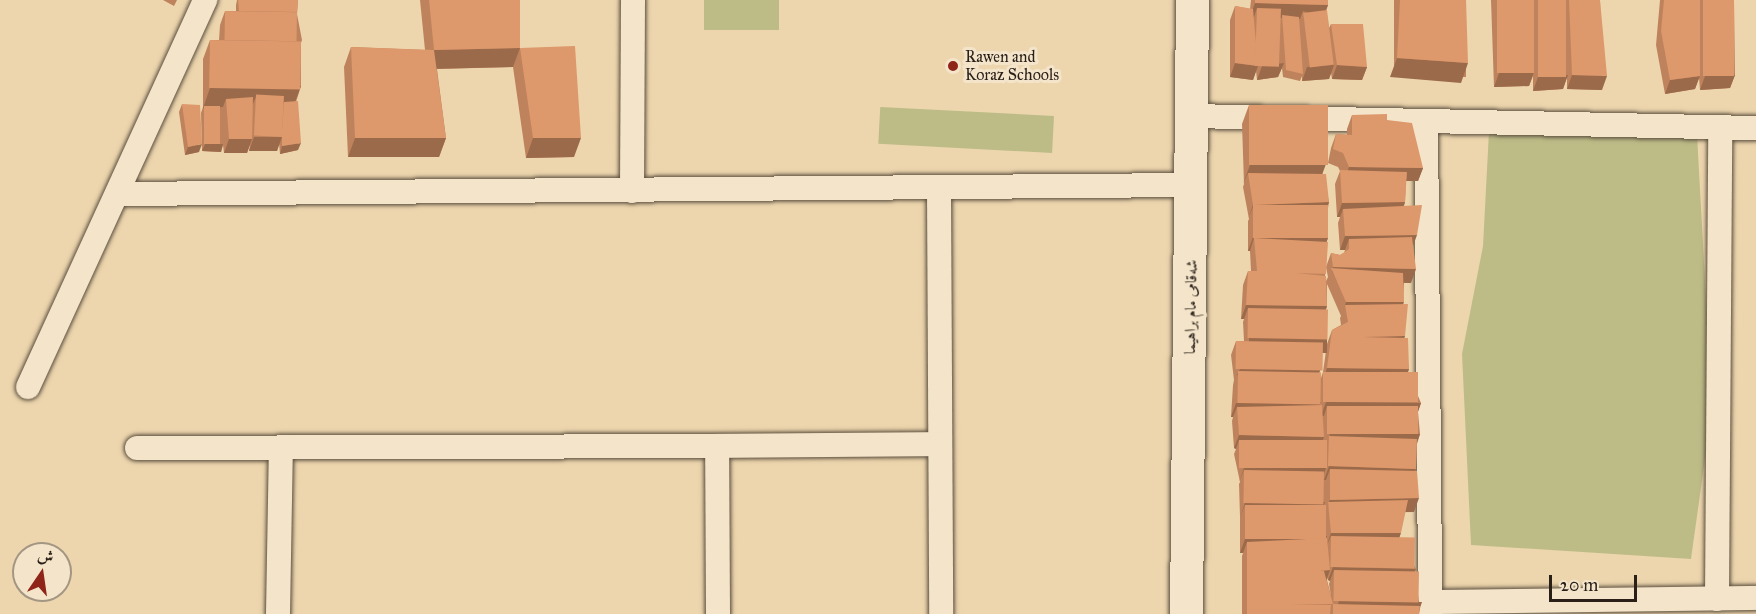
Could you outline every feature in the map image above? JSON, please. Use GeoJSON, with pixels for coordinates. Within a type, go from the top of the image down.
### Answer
{"type":"FeatureCollection","features":[{"type":"Feature","properties":{"kind":"street"},"geometry":{"type":"LineString","coordinates":[[28,387],[205,0]]}},
{"type":"Feature","properties":{"kind":"street"},"geometry":{"type":"LineString","coordinates":[[632,191],[633,0]]}},
{"type":"Feature","properties":{"kind":"street","name":"شەقامی مام براهیما"},"geometry":{"type":"LineString","coordinates":[[1186,614],[1192,185],[1192,0]]}},
{"type":"Feature","properties":{"kind":"street"},"geometry":{"type":"LineString","coordinates":[[1191,116],[1756,128]]}},
{"type":"Feature","properties":{"kind":"street"},"geometry":{"type":"LineString","coordinates":[[1426,121],[1430,608],[1756,598]]}},
{"type":"Feature","properties":{"kind":"street"},"geometry":{"type":"LineString","coordinates":[[1717,599],[1720,127]]}},
{"type":"Feature","properties":{"kind":"street"},"geometry":{"type":"LineString","coordinates":[[118,194],[939,189],[1192,185]]}},
{"type":"Feature","properties":{"kind":"street"},"geometry":{"type":"LineString","coordinates":[[939,189],[941,614]]}},
{"type":"Feature","properties":{"kind":"street"},"geometry":{"type":"LineString","coordinates":[[137,448],[940,444]]}},
{"type":"Feature","properties":{"kind":"street"},"geometry":{"type":"LineString","coordinates":[[717,446],[718,614]]}},
{"type":"Feature","properties":{"kind":"street"},"geometry":{"type":"LineString","coordinates":[[278,614],[281,447]]}},
{"type":"Feature","properties":{"kind":"shaded area"},"geometry":{"type":"Polygon","coordinates":[[[704,0],[779,0],[779,30],[704,30],[704,0]]]}},
{"type":"Feature","properties":{"kind":"shaded area"},"geometry":{"type":"Polygon","coordinates":[[[880,107],[1054,116],[1052,153],[878,144],[880,107]]]}},
{"type":"Feature","properties":{"kind":"shaded area"},"geometry":{"type":"Polygon","coordinates":[[[1489,131],[1697,134],[1712,409],[1691,559],[1471,545],[1462,354],[1483,246],[1489,131]]]}},
{"type":"Feature","properties":{"kind":"building"},"geometry":{"type":"Polygon","coordinates":[[[238,0],[298,0],[297,14],[297,12],[239,11],[238,0]]]}},
{"type":"Feature","properties":{"kind":"building"},"geometry":{"type":"Polygon","coordinates":[[[429,0],[520,0],[520,48],[434,50],[429,0]]]}},
{"type":"Feature","properties":{"kind":"building"},"geometry":{"type":"Polygon","coordinates":[[[1255,0],[1328,0],[1328,5],[1255,3],[1255,0]]]}},
{"type":"Feature","properties":{"kind":"building"},"geometry":{"type":"Polygon","coordinates":[[[1400,0],[1466,0],[1468,63],[1397,58],[1400,0]]]}},
{"type":"Feature","properties":{"kind":"building"},"geometry":{"type":"Polygon","coordinates":[[[1497,0],[1534,0],[1534,73],[1497,73],[1497,0]]]}},
{"type":"Feature","properties":{"kind":"building"},"geometry":{"type":"Polygon","coordinates":[[[1538,0],[1566,0],[1566,77],[1538,77],[1538,0]]]}},
{"type":"Feature","properties":{"kind":"building"},"geometry":{"type":"Polygon","coordinates":[[[1569,0],[1600,0],[1607,76],[1572,75],[1569,0]]]}},
{"type":"Feature","properties":{"kind":"building"},"geometry":{"type":"Polygon","coordinates":[[[1664,0],[1700,0],[1700,76],[1670,80],[1661,31],[1664,0]]]}},
{"type":"Feature","properties":{"kind":"building"},"geometry":{"type":"Polygon","coordinates":[[[1703,0],[1734,0],[1734,76],[1703,76],[1703,0]]]}},
{"type":"Feature","properties":{"kind":"building"},"geometry":{"type":"Polygon","coordinates":[[[1235,6],[1253,9],[1258,66],[1235,63],[1235,6]]]}},
{"type":"Feature","properties":{"kind":"building"},"geometry":{"type":"Polygon","coordinates":[[[1257,8],[1281,9],[1279,67],[1255,66],[1257,8]]]}},
{"type":"Feature","properties":{"kind":"building"},"geometry":{"type":"Polygon","coordinates":[[[1327,10],[1334,65],[1310,68],[1303,13],[1327,10]]]}},
{"type":"Feature","properties":{"kind":"building"},"geometry":{"type":"Polygon","coordinates":[[[225,11],[297,12],[296,41],[224,40],[225,11]]]}},
{"type":"Feature","properties":{"kind":"building"},"geometry":{"type":"Polygon","coordinates":[[[1282,15],[1299,17],[1303,74],[1286,70],[1282,15]]]}},
{"type":"Feature","properties":{"kind":"building"},"geometry":{"type":"Polygon","coordinates":[[[1331,24],[1363,24],[1367,67],[1337,65],[1331,24]]]}},
{"type":"Feature","properties":{"kind":"building"},"geometry":{"type":"Polygon","coordinates":[[[210,40],[301,42],[300,90],[209,88],[210,40]]]}},
{"type":"Feature","properties":{"kind":"building"},"geometry":{"type":"Polygon","coordinates":[[[575,46],[581,138],[533,138],[520,48],[575,46]]]}},
{"type":"Feature","properties":{"kind":"building"},"geometry":{"type":"Polygon","coordinates":[[[351,47],[434,50],[446,138],[355,138],[351,47]]]}},
{"type":"Feature","properties":{"kind":"building"},"geometry":{"type":"Polygon","coordinates":[[[256,95],[284,96],[282,137],[254,135],[256,95]]]}},
{"type":"Feature","properties":{"kind":"building"},"geometry":{"type":"Polygon","coordinates":[[[253,97],[252,139],[229,139],[226,99],[253,97]]]}},
{"type":"Feature","properties":{"kind":"building"},"geometry":{"type":"Polygon","coordinates":[[[298,101],[301,143],[282,146],[284,102],[298,101]]]}},
{"type":"Feature","properties":{"kind":"building"},"geometry":{"type":"Polygon","coordinates":[[[182,104],[200,105],[202,144],[188,147],[182,104]]]}},
{"type":"Feature","properties":{"kind":"building"},"geometry":{"type":"Polygon","coordinates":[[[1249,105],[1328,105],[1328,165],[1249,165],[1249,105]]]}},
{"type":"Feature","properties":{"kind":"building"},"geometry":{"type":"Polygon","coordinates":[[[204,106],[220,106],[220,144],[204,144],[204,106]]]}},
{"type":"Feature","properties":{"kind":"building"},"geometry":{"type":"Polygon","coordinates":[[[1387,114],[1387,120],[1412,123],[1423,168],[1349,167],[1343,153],[1333,149],[1336,134],[1352,135],[1352,115],[1387,114]]]}},
{"type":"Feature","properties":{"kind":"building"},"geometry":{"type":"Polygon","coordinates":[[[1340,170],[1407,172],[1405,202],[1342,203],[1340,170]]]}},
{"type":"Feature","properties":{"kind":"building"},"geometry":{"type":"Polygon","coordinates":[[[1248,173],[1326,174],[1329,202],[1253,205],[1248,173]]]}},
{"type":"Feature","properties":{"kind":"building"},"geometry":{"type":"Polygon","coordinates":[[[1253,205],[1328,205],[1328,238],[1253,238],[1253,205]]]}},
{"type":"Feature","properties":{"kind":"building"},"geometry":{"type":"Polygon","coordinates":[[[1422,205],[1417,235],[1345,236],[1343,209],[1422,205]]]}},
{"type":"Feature","properties":{"kind":"building"},"geometry":{"type":"Polygon","coordinates":[[[1412,237],[1416,269],[1333,267],[1331,253],[1340,255],[1349,249],[1349,239],[1412,237]]]}},
{"type":"Feature","properties":{"kind":"building"},"geometry":{"type":"Polygon","coordinates":[[[1254,238],[1328,242],[1326,274],[1296,273],[1326,276],[1327,306],[1246,305],[1248,271],[1257,271],[1254,238]]]}},
{"type":"Feature","properties":{"kind":"building"},"geometry":{"type":"Polygon","coordinates":[[[1331,268],[1403,273],[1404,302],[1346,302],[1331,268]]]}},
{"type":"Feature","properties":{"kind":"building"},"geometry":{"type":"Polygon","coordinates":[[[1408,304],[1405,336],[1363,337],[1408,338],[1409,369],[1327,368],[1332,330],[1348,322],[1345,305],[1408,304]]]}},
{"type":"Feature","properties":{"kind":"building"},"geometry":{"type":"Polygon","coordinates":[[[1248,308],[1328,309],[1327,339],[1247,338],[1248,308]]]}},
{"type":"Feature","properties":{"kind":"building"},"geometry":{"type":"Polygon","coordinates":[[[1236,341],[1323,343],[1322,371],[1236,369],[1236,341]]]}},
{"type":"Feature","properties":{"kind":"building"},"geometry":{"type":"Polygon","coordinates":[[[1238,371],[1321,372],[1320,404],[1237,403],[1238,371]]]}},
{"type":"Feature","properties":{"kind":"building"},"geometry":{"type":"Polygon","coordinates":[[[1323,372],[1418,372],[1418,402],[1323,402],[1323,372]]]}},
{"type":"Feature","properties":{"kind":"building"},"geometry":{"type":"Polygon","coordinates":[[[1322,405],[1324,437],[1239,435],[1237,407],[1322,405]]]}},
{"type":"Feature","properties":{"kind":"building"},"geometry":{"type":"Polygon","coordinates":[[[1327,406],[1418,406],[1418,434],[1327,434],[1327,406]]]}},
{"type":"Feature","properties":{"kind":"building"},"geometry":{"type":"Polygon","coordinates":[[[1329,436],[1417,439],[1416,469],[1328,466],[1329,436]]]}},
{"type":"Feature","properties":{"kind":"building"},"geometry":{"type":"Polygon","coordinates":[[[1239,440],[1327,440],[1327,468],[1239,468],[1239,440]]]}},
{"type":"Feature","properties":{"kind":"building"},"geometry":{"type":"Polygon","coordinates":[[[1330,469],[1417,471],[1419,498],[1330,500],[1330,469]]]}},
{"type":"Feature","properties":{"kind":"building"},"geometry":{"type":"Polygon","coordinates":[[[1244,470],[1324,471],[1323,504],[1243,503],[1244,470]]]}},
{"type":"Feature","properties":{"kind":"building"},"geometry":{"type":"Polygon","coordinates":[[[1408,500],[1401,533],[1331,533],[1328,502],[1408,500]]]}},
{"type":"Feature","properties":{"kind":"building"},"geometry":{"type":"Polygon","coordinates":[[[1245,505],[1326,505],[1326,539],[1245,539],[1245,505]]]}},
{"type":"Feature","properties":{"kind":"building"},"geometry":{"type":"Polygon","coordinates":[[[1331,536],[1415,537],[1414,568],[1330,567],[1331,536]]]}},
{"type":"Feature","properties":{"kind":"building"},"geometry":{"type":"Polygon","coordinates":[[[1327,538],[1330,570],[1319,571],[1324,571],[1333,604],[1291,604],[1331,605],[1330,614],[1247,614],[1247,542],[1327,538]]]}},
{"type":"Feature","properties":{"kind":"building"},"geometry":{"type":"Polygon","coordinates":[[[1334,570],[1419,571],[1418,602],[1333,601],[1334,570]]]}},
{"type":"Feature","properties":{"kind":"building"},"geometry":{"type":"Polygon","coordinates":[[[1333,604],[1420,606],[1419,614],[1333,614],[1333,604]]]}},
{"type":"Feature","properties":{"kind":"place","name":"Rawen and Koraz Schools"},"geometry":{"type":"Point","coordinates":[953,66]}}]}
